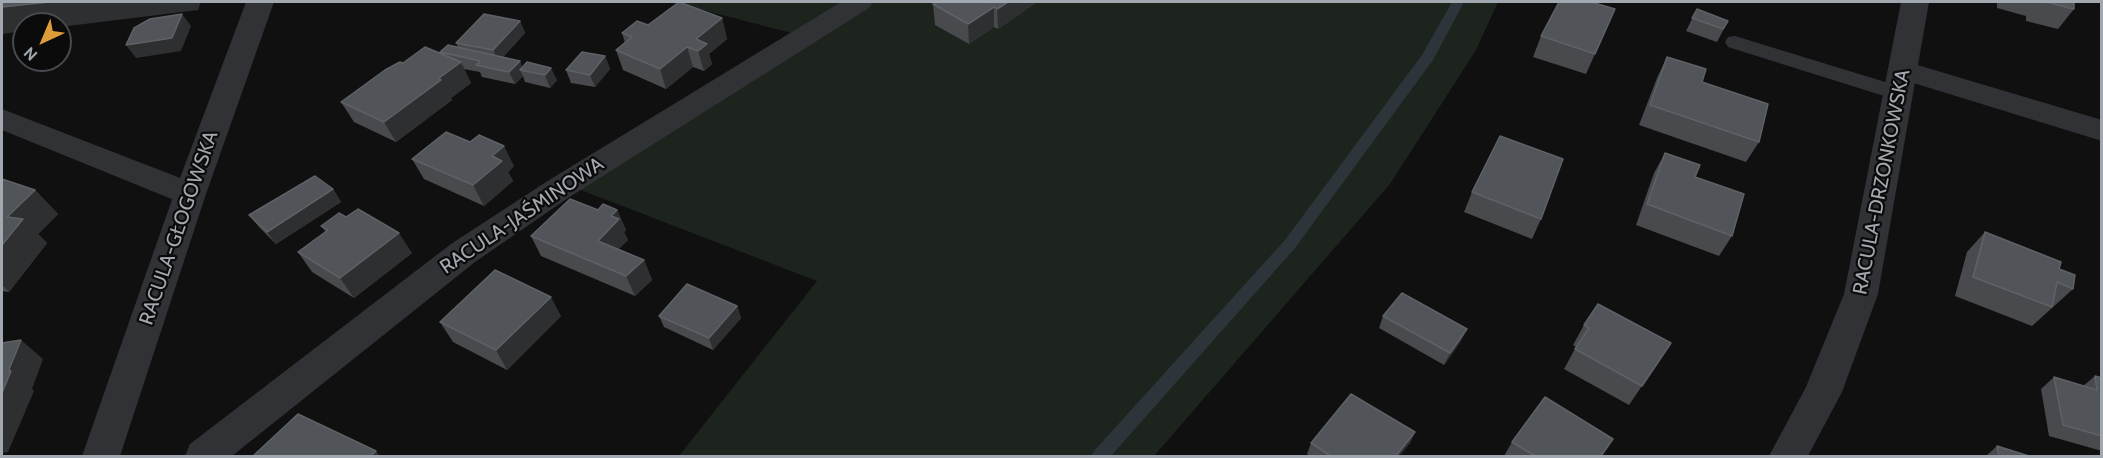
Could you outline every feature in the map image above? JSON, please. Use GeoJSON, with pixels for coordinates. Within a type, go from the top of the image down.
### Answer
{"type":"FeatureCollection","features":[{"type":"Feature","properties":{"kind":"street","name":"RACULA-GŁOGOWSKA"},"geometry":{"type":"LineString","coordinates":[[101,456],[190,194],[260,2]]}},
{"type":"Feature","properties":{"kind":"street","name":"RACULA-JAŚMINOWA"},"geometry":{"type":"LineString","coordinates":[[204,456],[463,253],[557,190],[859,2]]}},
{"type":"Feature","properties":{"kind":"street","name":"RACULA-DRZONKOWSKA"},"geometry":{"type":"LineString","coordinates":[[1788,456],[1824,392],[1862,294],[1915,2]]}},
{"type":"Feature","properties":{"kind":"street"},"geometry":{"type":"LineString","coordinates":[[1902,82],[2102,131]]}},
{"type":"Feature","properties":{"kind":"street"},"geometry":{"type":"LineString","coordinates":[[2,119],[190,194]]}},
{"type":"Feature","properties":{"kind":"lane"},"geometry":{"type":"LineString","coordinates":[[1735,42],[1902,82]]}},
{"type":"Feature","properties":{"kind":"shaded area"},"geometry":{"type":"Polygon","coordinates":[[[672,2],[1498,2],[1476,50],[1390,184],[1154,456],[679,456],[817,281],[573,187],[803,36],[672,2]]]}},
{"type":"Feature","properties":{"kind":"building"},"geometry":{"type":"Polygon","coordinates":[[[2,2],[49,2],[2,7],[2,2]]]}},
{"type":"Feature","properties":{"kind":"building"},"geometry":{"type":"Polygon","coordinates":[[[679,2],[722,18],[696,39],[707,44],[698,51],[687,47],[660,69],[616,50],[632,37],[622,33],[637,21],[648,25],[679,2]]]}},
{"type":"Feature","properties":{"kind":"building"},"geometry":{"type":"Polygon","coordinates":[[[937,2],[1008,2],[997,9],[994,7],[968,24],[933,4],[937,2]]]}},
{"type":"Feature","properties":{"kind":"building"},"geometry":{"type":"Polygon","coordinates":[[[1559,2],[1591,2],[1615,9],[1595,54],[1541,36],[1559,2]]]}},
{"type":"Feature","properties":{"kind":"building"},"geometry":{"type":"Polygon","coordinates":[[[2046,2],[2074,2],[2074,9],[2046,2]]]}},
{"type":"Feature","properties":{"kind":"building"},"geometry":{"type":"Polygon","coordinates":[[[1697,9],[1728,21],[1723,29],[1692,18],[1697,9]]]}},
{"type":"Feature","properties":{"kind":"building"},"geometry":{"type":"Polygon","coordinates":[[[182,14],[172,38],[126,45],[134,28],[150,19],[182,14]]]}},
{"type":"Feature","properties":{"kind":"building"},"geometry":{"type":"Polygon","coordinates":[[[484,14],[520,21],[493,50],[456,43],[484,14]]]}},
{"type":"Feature","properties":{"kind":"building"},"geometry":{"type":"Polygon","coordinates":[[[448,45],[520,61],[509,72],[476,65],[480,61],[440,52],[448,45]]]}},
{"type":"Feature","properties":{"kind":"building"},"geometry":{"type":"Polygon","coordinates":[[[425,47],[461,62],[439,78],[441,80],[384,122],[341,102],[385,70],[400,62],[403,63],[425,47]]]}},
{"type":"Feature","properties":{"kind":"building"},"geometry":{"type":"Polygon","coordinates":[[[582,52],[605,56],[590,75],[566,70],[582,52]]]}},
{"type":"Feature","properties":{"kind":"building"},"geometry":{"type":"Polygon","coordinates":[[[1667,57],[1706,69],[1702,82],[1768,104],[1759,142],[1650,105],[1667,57]]]}},
{"type":"Feature","properties":{"kind":"building"},"geometry":{"type":"Polygon","coordinates":[[[527,62],[551,68],[545,75],[520,70],[527,62]]]}},
{"type":"Feature","properties":{"kind":"building"},"geometry":{"type":"Polygon","coordinates":[[[446,132],[470,142],[479,135],[504,146],[492,156],[502,161],[473,185],[412,159],[446,132]]]}},
{"type":"Feature","properties":{"kind":"building"},"geometry":{"type":"Polygon","coordinates":[[[1500,136],[1563,159],[1541,219],[1472,192],[1500,136]]]}},
{"type":"Feature","properties":{"kind":"building"},"geometry":{"type":"Polygon","coordinates":[[[1665,153],[1700,165],[1695,177],[1744,194],[1732,236],[1647,204],[1665,153]]]}},
{"type":"Feature","properties":{"kind":"building"},"geometry":{"type":"Polygon","coordinates":[[[315,176],[333,189],[267,232],[249,215],[315,176]]]}},
{"type":"Feature","properties":{"kind":"building"},"geometry":{"type":"Polygon","coordinates":[[[2,179],[35,190],[7,217],[23,219],[2,245],[2,179]]]}},
{"type":"Feature","properties":{"kind":"building"},"geometry":{"type":"Polygon","coordinates":[[[570,199],[598,210],[603,204],[617,210],[611,216],[619,219],[598,241],[644,260],[626,276],[531,236],[570,199]]]}},
{"type":"Feature","properties":{"kind":"building"},"geometry":{"type":"Polygon","coordinates":[[[358,209],[399,233],[340,278],[298,252],[328,230],[321,226],[339,213],[346,217],[358,209]]]}},
{"type":"Feature","properties":{"kind":"building"},"geometry":{"type":"Polygon","coordinates":[[[1985,232],[2061,262],[2059,269],[2075,275],[2073,289],[2057,282],[2052,307],[1973,277],[1985,232]]]}},
{"type":"Feature","properties":{"kind":"building"},"geometry":{"type":"Polygon","coordinates":[[[495,270],[551,297],[496,350],[440,322],[495,270]]]}},
{"type":"Feature","properties":{"kind":"building"},"geometry":{"type":"Polygon","coordinates":[[[687,284],[737,306],[709,338],[659,316],[687,284]]]}},
{"type":"Feature","properties":{"kind":"building"},"geometry":{"type":"Polygon","coordinates":[[[1402,293],[1467,329],[1450,353],[1383,316],[1402,293]]]}},
{"type":"Feature","properties":{"kind":"building"},"geometry":{"type":"Polygon","coordinates":[[[1598,304],[1671,343],[1642,386],[1575,349],[1589,328],[1584,325],[1598,304]]]}},
{"type":"Feature","properties":{"kind":"building"},"geometry":{"type":"Polygon","coordinates":[[[21,340],[9,370],[11,371],[2,393],[2,343],[21,340]]]}},
{"type":"Feature","properties":{"kind":"building"},"geometry":{"type":"Polygon","coordinates":[[[2095,376],[2102,378],[2102,436],[2063,425],[2054,377],[2097,390],[2095,376]]]}},
{"type":"Feature","properties":{"kind":"building"},"geometry":{"type":"Polygon","coordinates":[[[1351,394],[1415,432],[1396,456],[1331,456],[1311,443],[1351,394]]]}},
{"type":"Feature","properties":{"kind":"building"},"geometry":{"type":"Polygon","coordinates":[[[1545,397],[1613,439],[1601,456],[1535,456],[1512,442],[1545,397]]]}},
{"type":"Feature","properties":{"kind":"building"},"geometry":{"type":"Polygon","coordinates":[[[298,414],[376,451],[371,456],[253,456],[298,414]]]}},
{"type":"Feature","properties":{"kind":"building"},"geometry":{"type":"Polygon","coordinates":[[[1997,446],[2029,456],[1999,456],[1997,446]]]}},
{"type":"Feature","properties":{"kind":"waterway"},"geometry":{"type":"LineString","coordinates":[[1100,456],[1290,244],[1428,57],[1458,2]]}}]}
